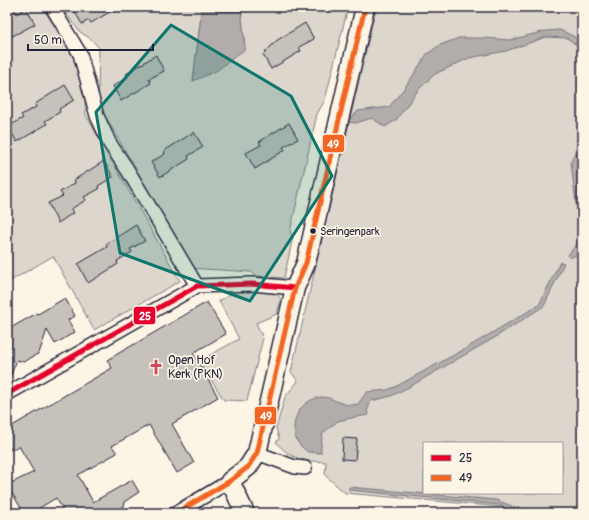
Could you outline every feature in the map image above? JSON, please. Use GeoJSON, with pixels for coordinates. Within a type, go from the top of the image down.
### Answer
{"type":"FeatureCollection","features":[{"type":"Feature","properties":{"kind":"street"},"geometry":{"type":"LineString","coordinates":[[52,7],[80,54],[96,116],[110,144],[127,169],[197,286]]}},
{"type":"Feature","properties":{"kind":"street"},"geometry":{"type":"LineString","coordinates":[[176,513],[230,481],[248,467],[257,453],[295,288],[306,263],[365,7]]}},
{"type":"Feature","properties":{"kind":"street"},"geometry":{"type":"LineString","coordinates":[[7,394],[197,286],[252,284],[295,288]]}},
{"type":"Feature","properties":{"kind":"street"},"geometry":{"type":"LineString","coordinates":[[257,453],[305,468]]}},
{"type":"Feature","properties":{"kind":"street"},"geometry":{"type":"LineString","coordinates":[[230,481],[245,513]]}},
{"type":"Feature","properties":{"kind":"highlighted area"},"geometry":{"type":"Polygon","coordinates":[[[171,25],[291,96],[332,176],[250,301],[120,253],[96,112],[171,25]]]}},
{"type":"Feature","properties":{"kind":"shaded area"},"geometry":{"type":"Polygon","coordinates":[[[7,7],[42,7],[52,22],[67,39],[86,70],[86,115],[180,281],[94,330],[53,256],[7,283],[7,263],[11,261],[7,253],[7,7]]]}},
{"type":"Feature","properties":{"kind":"shaded area"},"geometry":{"type":"Polygon","coordinates":[[[61,7],[202,7],[193,81],[245,49],[241,7],[348,7],[325,100],[317,114],[290,232],[293,237],[284,278],[256,276],[252,272],[189,268],[179,245],[100,107],[98,94],[99,48],[91,39],[80,32],[61,7]]]}},
{"type":"Feature","properties":{"kind":"shaded area"},"geometry":{"type":"Polygon","coordinates":[[[202,7],[241,7],[245,49],[216,71],[193,81],[202,7]]]}},
{"type":"Feature","properties":{"kind":"shaded area","name":"Seringenpark"},"geometry":{"type":"Polygon","coordinates":[[[376,7],[582,7],[582,513],[523,513],[525,509],[345,493],[325,475],[326,462],[304,460],[293,456],[287,453],[276,442],[279,439],[276,428],[285,397],[298,381],[291,372],[376,7]]]}},
{"type":"Feature","properties":{"kind":"shaded area"},"geometry":{"type":"Polygon","coordinates":[[[560,30],[573,36],[582,44],[582,49],[567,38],[546,37],[506,51],[469,58],[435,74],[419,89],[396,120],[385,127],[372,118],[356,123],[348,122],[358,111],[389,107],[406,86],[427,54],[440,45],[459,38],[510,40],[546,31],[560,30]]]}},
{"type":"Feature","properties":{"kind":"shaded area"},"geometry":{"type":"Polygon","coordinates":[[[582,133],[582,228],[576,204],[571,162],[582,133]]]}},
{"type":"Feature","properties":{"kind":"shaded area"},"geometry":{"type":"Polygon","coordinates":[[[582,228],[582,252],[570,258],[568,255],[578,242],[582,228]]]}},
{"type":"Feature","properties":{"kind":"shaded area"},"geometry":{"type":"Polygon","coordinates":[[[560,262],[564,263],[544,306],[494,338],[409,387],[391,396],[371,401],[367,411],[369,415],[338,421],[323,433],[321,453],[308,452],[297,441],[294,426],[295,419],[298,412],[308,402],[326,397],[347,405],[358,404],[367,392],[387,390],[395,387],[463,350],[539,305],[560,262]]]}},
{"type":"Feature","properties":{"kind":"shaded area"},"geometry":{"type":"Polygon","coordinates":[[[238,290],[276,293],[281,299],[277,314],[256,323],[263,338],[247,401],[224,400],[199,361],[239,339],[219,301],[238,290]]]}},
{"type":"Feature","properties":{"kind":"shaded area"},"geometry":{"type":"Polygon","coordinates":[[[349,487],[496,500],[512,506],[512,512],[500,505],[349,490],[349,487]]]}},
{"type":"Feature","properties":{"kind":"building"},"geometry":{"type":"Polygon","coordinates":[[[7,7],[13,7],[17,14],[26,8],[35,24],[7,39],[7,7]]]}},
{"type":"Feature","properties":{"kind":"building"},"geometry":{"type":"Polygon","coordinates":[[[72,7],[118,7],[91,23],[89,20],[82,24],[72,7]]]}},
{"type":"Feature","properties":{"kind":"building"},"geometry":{"type":"Polygon","coordinates":[[[305,23],[314,39],[299,47],[301,51],[271,69],[263,55],[276,41],[305,23]]]}},
{"type":"Feature","properties":{"kind":"building"},"geometry":{"type":"Polygon","coordinates":[[[156,55],[164,71],[149,79],[151,83],[121,101],[113,86],[128,77],[126,74],[156,55]]]}},
{"type":"Feature","properties":{"kind":"building"},"geometry":{"type":"Polygon","coordinates":[[[65,85],[74,100],[59,109],[60,112],[45,121],[47,124],[17,142],[8,127],[23,118],[21,115],[36,107],[35,104],[65,85]]]}},
{"type":"Feature","properties":{"kind":"building"},"geometry":{"type":"Polygon","coordinates":[[[289,123],[298,139],[283,147],[285,150],[255,169],[246,153],[261,145],[259,142],[289,123]]]}},
{"type":"Feature","properties":{"kind":"building"},"geometry":{"type":"Polygon","coordinates":[[[194,132],[203,147],[188,156],[189,159],[160,177],[151,162],[165,154],[164,151],[194,132]]]}},
{"type":"Feature","properties":{"kind":"building"},"geometry":{"type":"Polygon","coordinates":[[[104,161],[113,177],[98,186],[99,189],[84,197],[86,200],[71,209],[73,213],[58,223],[48,203],[63,196],[60,192],[75,183],[74,180],[104,161]]]}},
{"type":"Feature","properties":{"kind":"building"},"geometry":{"type":"Polygon","coordinates":[[[136,225],[145,241],[130,249],[132,252],[117,261],[118,264],[88,283],[78,264],[107,247],[106,244],[136,225]]]}},
{"type":"Feature","properties":{"kind":"building"},"geometry":{"type":"Polygon","coordinates":[[[65,298],[75,316],[68,320],[75,332],[55,344],[47,330],[39,353],[24,362],[17,360],[7,384],[7,330],[65,298]]]}},
{"type":"Feature","properties":{"kind":"building"},"geometry":{"type":"Polygon","coordinates":[[[207,302],[226,334],[193,353],[218,397],[172,424],[194,463],[177,473],[149,425],[112,446],[117,453],[78,475],[93,502],[132,480],[139,492],[124,502],[125,505],[112,513],[65,513],[56,498],[31,513],[24,513],[7,485],[34,472],[19,446],[11,450],[7,443],[7,429],[112,368],[107,360],[207,302]]]}},
{"type":"Feature","properties":{"kind":"building"},"geometry":{"type":"Polygon","coordinates":[[[343,438],[357,439],[355,460],[342,459],[343,438]]]}},
{"type":"Feature","properties":{"kind":"transit line","name":"49"},"geometry":{"type":"LineString","coordinates":[[176,513],[230,481],[248,467],[257,453],[295,288],[306,263],[365,7]]}},
{"type":"Feature","properties":{"kind":"transit line","name":"25"},"geometry":{"type":"LineString","coordinates":[[7,394],[197,286],[252,284],[295,288]]}},
{"type":"Feature","properties":{"kind":"place","name":"Seringenpark"},"geometry":{"type":"Point","coordinates":[313,231]}},
{"type":"Feature","properties":{"kind":"place","name":"Open Hof Kerk (PKN)"},"geometry":{"type":"Point","coordinates":[156,367]}}]}
